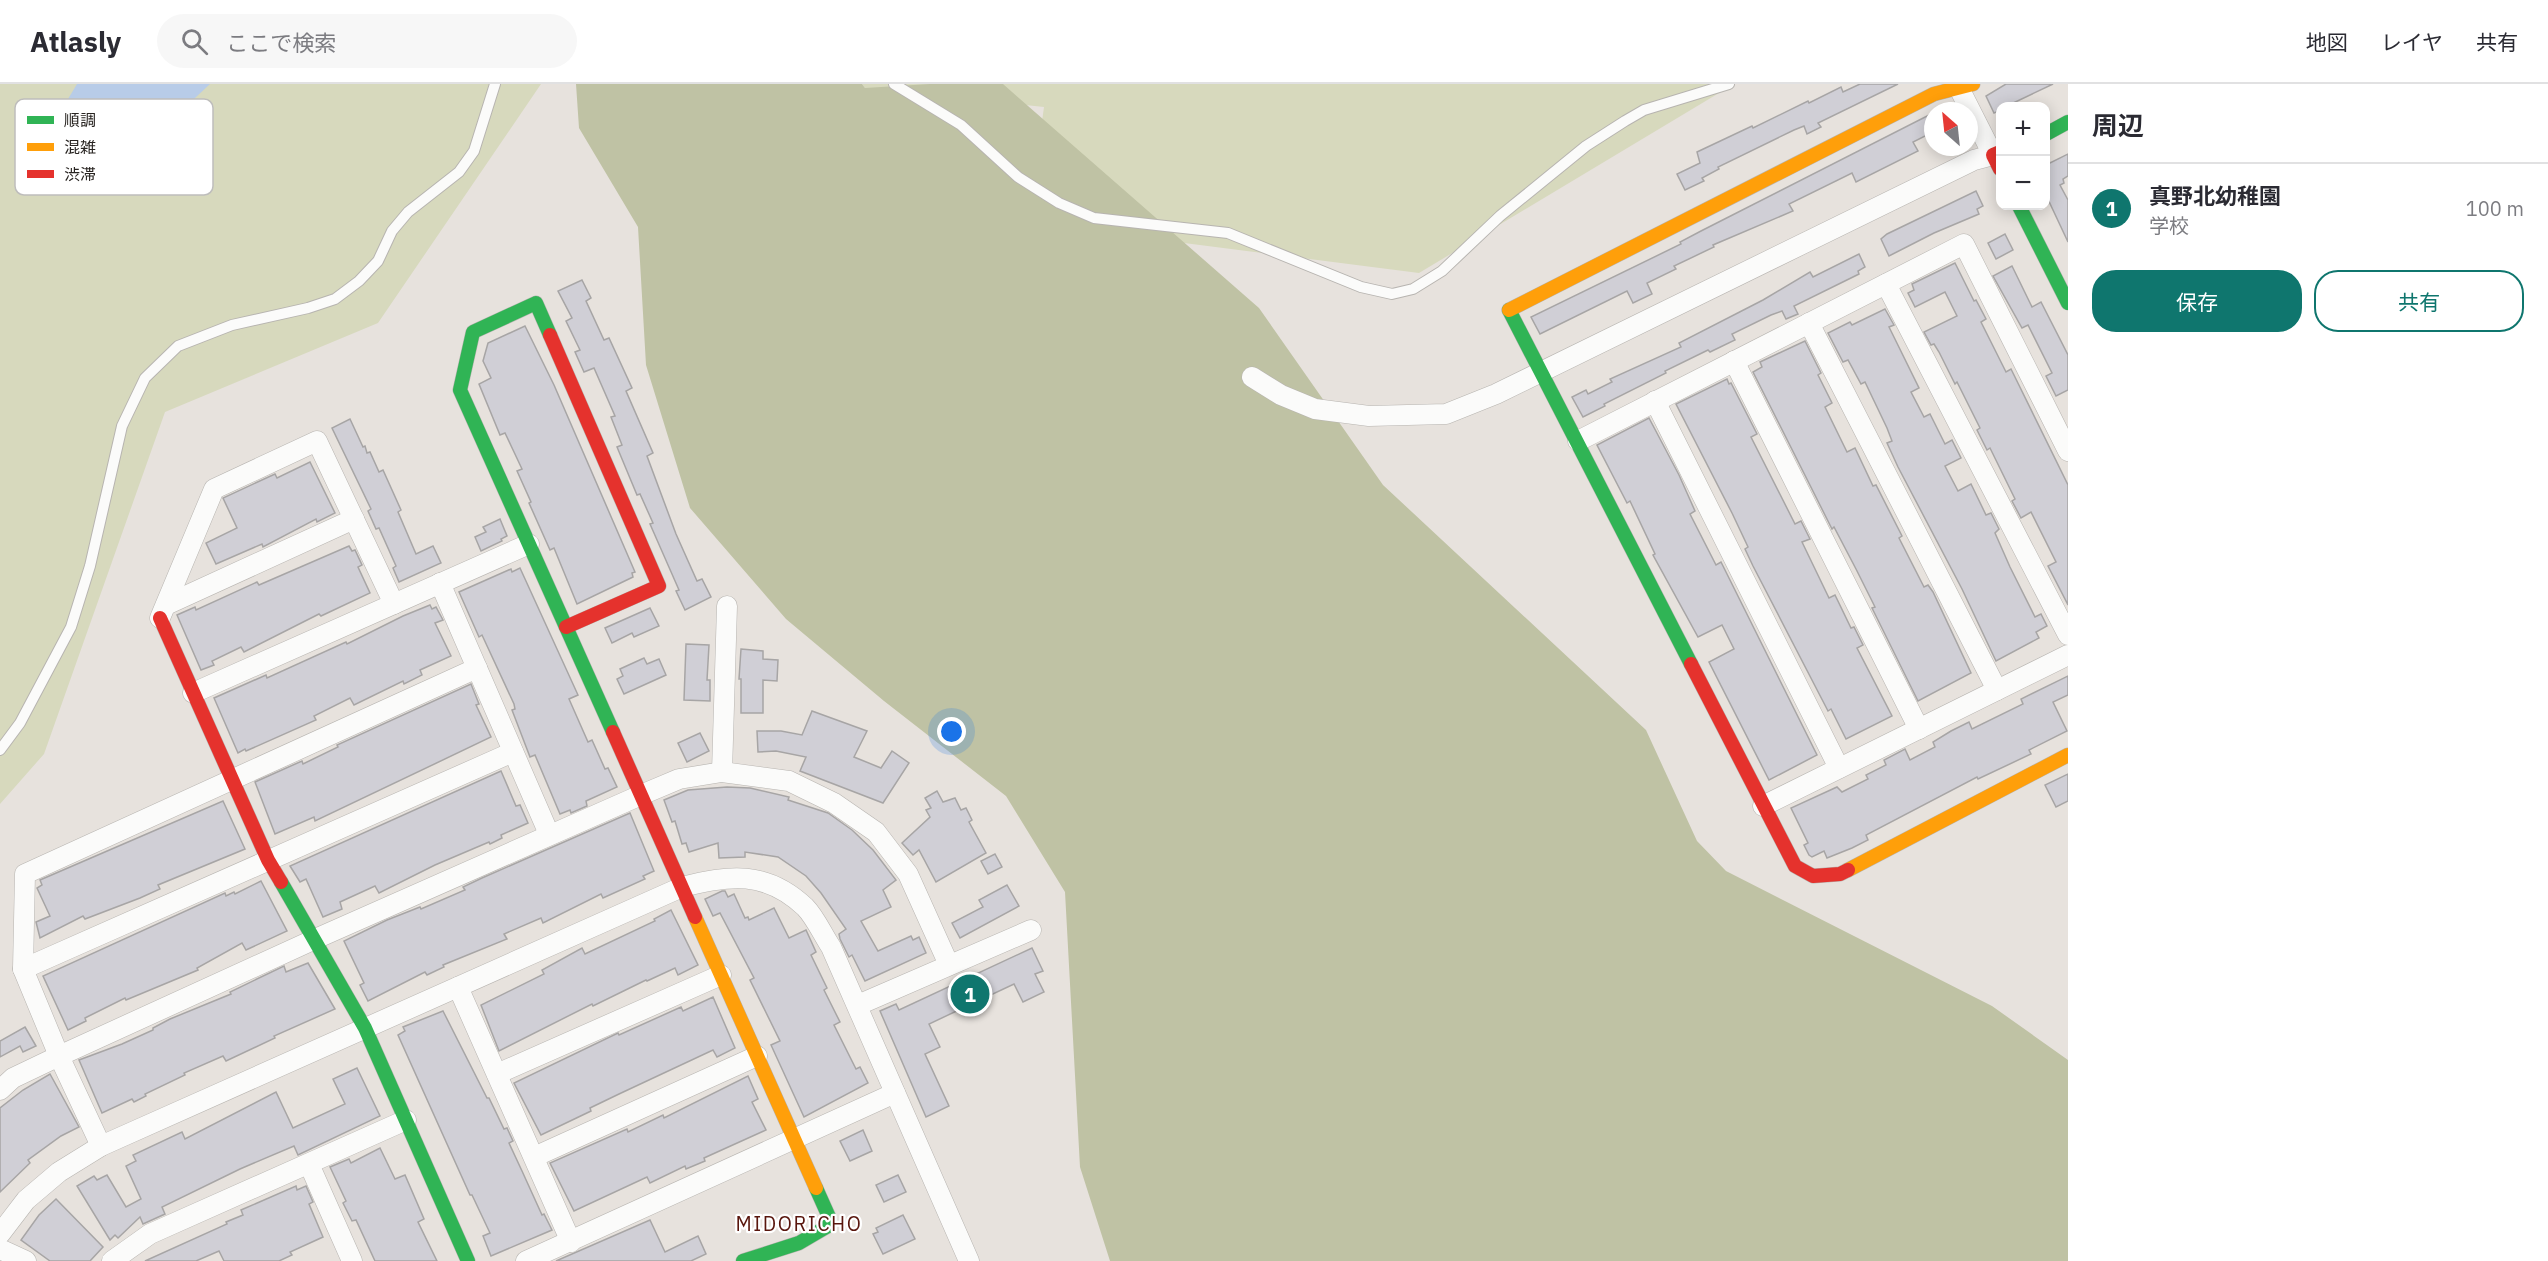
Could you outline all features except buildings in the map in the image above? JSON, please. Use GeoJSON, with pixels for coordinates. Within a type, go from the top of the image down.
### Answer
{"type":"FeatureCollection","features":[{"type":"Feature","properties":{"kind":"street"},"geometry":{"type":"LineString","coordinates":[[1997,156],[1966,86],[1934,94],[1509,310],[1795,866],[1813,876],[1840,874],[2068,756]]}},
{"type":"Feature","properties":{"kind":"street"},"geometry":{"type":"LineString","coordinates":[[2050,132],[2068,122]]}},
{"type":"Feature","properties":{"kind":"street"},"geometry":{"type":"LineString","coordinates":[[1252,377],[1281,395],[1315,409],[1369,416],[1446,414],[1541,373],[1974,160],[1996,159]]}},
{"type":"Feature","properties":{"kind":"street"},"geometry":{"type":"LineString","coordinates":[[2021,210],[2068,303]]}},
{"type":"Feature","properties":{"kind":"street"},"geometry":{"type":"LineString","coordinates":[[1578,441],[1964,244],[2061,420],[2068,451]]}},
{"type":"Feature","properties":{"kind":"street"},"geometry":{"type":"LineString","coordinates":[[1886,284],[2068,635]]}},
{"type":"Feature","properties":{"kind":"street"},"geometry":{"type":"LineString","coordinates":[[566,627],[659,586],[536,303],[473,332],[460,390],[829,1217],[828,1226],[806,1241],[743,1261]]}},
{"type":"Feature","properties":{"kind":"street"},"geometry":{"type":"LineString","coordinates":[[1809,323],[1996,690]]}},
{"type":"Feature","properties":{"kind":"street"},"geometry":{"type":"LineString","coordinates":[[1734,361],[1919,729]]}},
{"type":"Feature","properties":{"kind":"street"},"geometry":{"type":"LineString","coordinates":[[1655,401],[1839,768]]}},
{"type":"Feature","properties":{"kind":"street"},"geometry":{"type":"LineString","coordinates":[[394,604],[317,441],[214,489],[163,612],[194,693],[268,860],[366,1028],[468,1261]]}},
{"type":"Feature","properties":{"kind":"street"},"geometry":{"type":"LineString","coordinates":[[163,612],[354,519]]}},
{"type":"Feature","properties":{"kind":"street"},"geometry":{"type":"LineString","coordinates":[[194,693],[529,544]]}},
{"type":"Feature","properties":{"kind":"street"},"geometry":{"type":"LineString","coordinates":[[440,583],[549,834]]}},
{"type":"Feature","properties":{"kind":"street"},"geometry":{"type":"LineString","coordinates":[[722,772],[727,606]]}},
{"type":"Feature","properties":{"kind":"street"},"geometry":{"type":"LineString","coordinates":[[1763,806],[2068,655]]}},
{"type":"Feature","properties":{"kind":"street"},"geometry":{"type":"LineString","coordinates":[[101,1146],[59,1056],[23,969],[25,874],[477,668]]}},
{"type":"Feature","properties":{"kind":"street"},"geometry":{"type":"LineString","coordinates":[[23,969],[513,752]]}},
{"type":"Feature","properties":{"kind":"street"},"geometry":{"type":"LineString","coordinates":[[0,1090],[13,1078],[59,1056],[549,834],[679,779],[722,772],[789,781],[834,803],[876,832],[908,874],[949,965]]}},
{"type":"Feature","properties":{"kind":"street"},"geometry":{"type":"LineString","coordinates":[[0,1234],[34,1192],[58,1172],[101,1146],[682,887],[718,878],[749,878],[778,889],[806,908],[831,947],[969,1261]]}},
{"type":"Feature","properties":{"kind":"street"},"geometry":{"type":"LineString","coordinates":[[858,1005],[1031,930]]}},
{"type":"Feature","properties":{"kind":"street"},"geometry":{"type":"LineString","coordinates":[[497,1074],[722,975]]}},
{"type":"Feature","properties":{"kind":"street"},"geometry":{"type":"LineString","coordinates":[[458,987],[571,1242]]}},
{"type":"Feature","properties":{"kind":"street"},"geometry":{"type":"LineString","coordinates":[[534,1157],[757,1056]]}},
{"type":"Feature","properties":{"kind":"street"},"geometry":{"type":"LineString","coordinates":[[526,1261],[895,1093]]}},
{"type":"Feature","properties":{"kind":"street"},"geometry":{"type":"LineString","coordinates":[[112,1261],[150,1234],[406,1120]]}},
{"type":"Feature","properties":{"kind":"street"},"geometry":{"type":"LineString","coordinates":[[309,1164],[345,1259]]}},
{"type":"Feature","properties":{"kind":"street"},"geometry":{"type":"LineString","coordinates":[[0,1249],[26,1261]]}},
{"type":"Feature","properties":{"kind":"lane"},"geometry":{"type":"LineString","coordinates":[[0,750],[20,723],[71,627],[90,566],[122,426],[145,378],[178,346],[232,325],[308,308],[335,299],[359,281],[378,261],[392,231],[408,212],[459,172],[474,151],[495,84]]}},
{"type":"Feature","properties":{"kind":"lane"},"geometry":{"type":"LineString","coordinates":[[894,84],[961,125],[1018,177],[1059,203],[1094,218],[1228,233],[1361,287],[1392,294],[1413,289],[1442,272],[1500,216],[1586,147],[1625,121],[1644,110],[1729,84]]}},
{"type":"Feature","properties":{"kind":"green space"},"geometry":{"type":"Polygon","coordinates":[[[0,84],[541,84],[378,323],[165,412],[44,754],[0,804],[0,84]]]}},
{"type":"Feature","properties":{"kind":"green space"},"geometry":{"type":"Polygon","coordinates":[[[576,84],[862,84],[865,88],[930,84],[1003,84],[1259,308],[1383,485],[1646,730],[1697,841],[1726,871],[1992,1006],[2068,1060],[2068,1261],[1110,1261],[1080,1167],[1065,892],[1006,796],[884,701],[786,619],[690,508],[646,365],[638,227],[579,128],[576,84]]]}},
{"type":"Feature","properties":{"kind":"green space"},"geometry":{"type":"Polygon","coordinates":[[[862,84],[1734,84],[1419,273],[1028,223],[1044,107],[865,88],[862,84]]]}},
{"type":"Feature","properties":{"kind":"water"},"geometry":{"type":"Polygon","coordinates":[[[77,84],[210,84],[194,99],[68,99],[77,84]]]}},
{"type":"Feature","properties":{"kind":"traffic: fast"},"geometry":{"type":"LineString","coordinates":[[2050,132],[2068,122]]}},
{"type":"Feature","properties":{"kind":"traffic: fast"},"geometry":{"type":"LineString","coordinates":[[2021,210],[2068,303]]}},
{"type":"Feature","properties":{"kind":"traffic: fast"},"geometry":{"type":"LineString","coordinates":[[550,335],[536,303],[473,332],[460,390],[613,732]]}},
{"type":"Feature","properties":{"kind":"traffic: fast"},"geometry":{"type":"LineString","coordinates":[[1509,310],[1691,664]]}},
{"type":"Feature","properties":{"kind":"traffic: fast"},"geometry":{"type":"LineString","coordinates":[[281,882],[365,1028],[468,1261]]}},
{"type":"Feature","properties":{"kind":"traffic: fast"},"geometry":{"type":"LineString","coordinates":[[743,1261],[799,1243],[828,1226],[829,1217],[816,1188]]}},
{"type":"Feature","properties":{"kind":"traffic: slow"},"geometry":{"type":"LineString","coordinates":[[1509,310],[1934,94],[1973,84]]}},
{"type":"Feature","properties":{"kind":"traffic: slow"},"geometry":{"type":"LineString","coordinates":[[1848,870],[2068,755]]}},
{"type":"Feature","properties":{"kind":"traffic: slow"},"geometry":{"type":"LineString","coordinates":[[695,917],[816,1188]]}},
{"type":"Feature","properties":{"kind":"traffic: jam"},"geometry":{"type":"LineString","coordinates":[[1996,154],[1993,155],[1996,161]]}},
{"type":"Feature","properties":{"kind":"traffic: jam"},"geometry":{"type":"LineString","coordinates":[[550,335],[659,586],[566,627]]}},
{"type":"Feature","properties":{"kind":"traffic: jam"},"geometry":{"type":"LineString","coordinates":[[160,618],[268,860],[281,882]]}},
{"type":"Feature","properties":{"kind":"traffic: jam"},"geometry":{"type":"LineString","coordinates":[[1691,664],[1795,866],[1813,876],[1840,874],[1848,870]]}},
{"type":"Feature","properties":{"kind":"traffic: jam"},"geometry":{"type":"LineString","coordinates":[[613,732],[695,917]]}},
{"type":"Feature","properties":{"kind":"place","name":"真野北幼稚園"},"geometry":{"type":"Point","coordinates":[970,994]}},
{"type":"Feature","properties":{"kind":"district","name":"MIDORICHO"},"geometry":{"type":"Point","coordinates":[799,1223]}}]}
